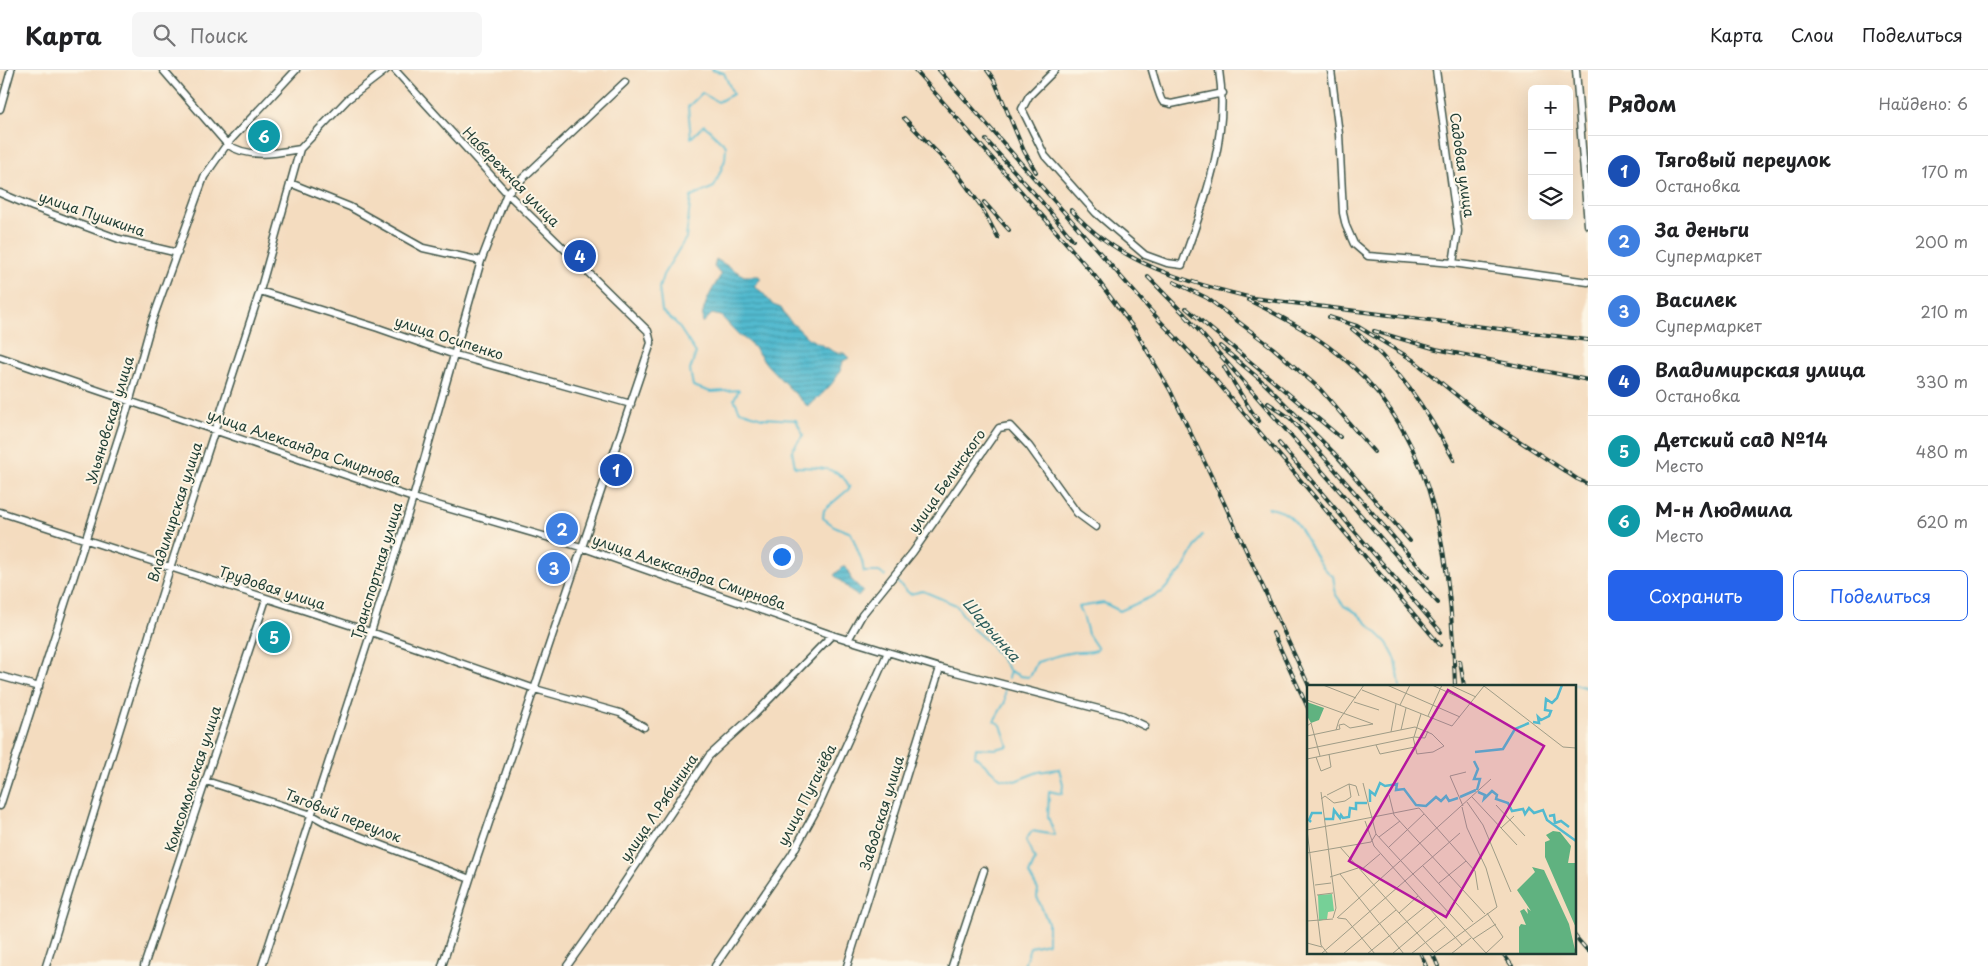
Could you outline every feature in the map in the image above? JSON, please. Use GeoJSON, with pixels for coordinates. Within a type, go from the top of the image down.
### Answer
{"type":"FeatureCollection","features":[{"type":"Feature","properties":{"kind":"street"},"geometry":{"type":"LineString","coordinates":[[0,109],[11,70]]}},
{"type":"Feature","properties":{"kind":"street"},"geometry":{"type":"LineString","coordinates":[[163,70],[235,151],[259,154],[300,149]]}},
{"type":"Feature","properties":{"kind":"street","name":"Ульяновская улица"},"geometry":{"type":"LineString","coordinates":[[0,806],[3,786],[38,686],[130,400],[152,324],[204,177],[227,144],[296,70]]}},
{"type":"Feature","properties":{"kind":"street","name":"Владимирская улица"},"geometry":{"type":"LineString","coordinates":[[46,966],[170,568],[260,291],[300,149],[348,99],[386,70]]}},
{"type":"Feature","properties":{"kind":"street","name":"Набережная улица"},"geometry":{"type":"LineString","coordinates":[[395,70],[506,193],[648,331],[651,343],[632,404]]}},
{"type":"Feature","properties":{"kind":"street"},"geometry":{"type":"LineString","coordinates":[[1055,70],[1029,96],[1022,109],[1044,156],[1096,213],[1145,255],[1167,262],[1182,264],[1207,194],[1221,134],[1223,93],[1219,70]]}},
{"type":"Feature","properties":{"kind":"street"},"geometry":{"type":"LineString","coordinates":[[1152,70],[1157,82],[1160,98],[1166,103],[1171,104],[1223,93]]}},
{"type":"Feature","properties":{"kind":"street"},"geometry":{"type":"LineString","coordinates":[[1330,70],[1339,134],[1346,226],[1354,244],[1368,256],[1453,264],[1588,282]]}},
{"type":"Feature","properties":{"kind":"street","name":"Садовая улица"},"geometry":{"type":"LineString","coordinates":[[1436,70],[1458,231],[1453,264]]}},
{"type":"Feature","properties":{"kind":"street"},"geometry":{"type":"LineString","coordinates":[[1576,70],[1588,225]]}},
{"type":"Feature","properties":{"kind":"street","name":"Транспортная улица"},"geometry":{"type":"LineString","coordinates":[[262,966],[371,632],[413,498],[482,261],[506,193],[625,82]]}},
{"type":"Feature","properties":{"kind":"street"},"geometry":{"type":"LineString","coordinates":[[290,183],[350,207],[423,248],[482,261]]}},
{"type":"Feature","properties":{"kind":"street","name":"улица Пушкина"},"geometry":{"type":"LineString","coordinates":[[0,193],[119,239],[178,253]]}},
{"type":"Feature","properties":{"kind":"street","name":"улица Осипенко"},"geometry":{"type":"LineString","coordinates":[[260,291],[378,328],[455,355],[632,404]]}},
{"type":"Feature","properties":{"kind":"street","name":"улица Александра Смирнова"},"geometry":{"type":"LineString","coordinates":[[0,357],[413,498],[581,548],[832,635],[940,668],[1122,715],[1145,726]]}},
{"type":"Feature","properties":{"kind":"street"},"geometry":{"type":"LineString","coordinates":[[442,966],[581,548],[632,404]]}},
{"type":"Feature","properties":{"kind":"street","name":"улица Белинского"},"geometry":{"type":"LineString","coordinates":[[848,640],[862,615],[913,552],[999,428],[1010,426],[1028,446],[1077,513],[1096,526]]}},
{"type":"Feature","properties":{"kind":"street","name":"Трудовая улица"},"geometry":{"type":"LineString","coordinates":[[0,512],[371,632],[535,689],[620,713],[644,728]]}},
{"type":"Feature","properties":{"kind":"street","name":"Комсомольская улица"},"geometry":{"type":"LineString","coordinates":[[144,966],[266,599]]}},
{"type":"Feature","properties":{"kind":"street","name":"улица Л.Рябинина"},"geometry":{"type":"LineString","coordinates":[[567,966],[709,756],[754,715],[832,635]]}},
{"type":"Feature","properties":{"kind":"street","name":"улица Пугачёва"},"geometry":{"type":"LineString","coordinates":[[715,966],[792,854],[819,805],[888,652]]}},
{"type":"Feature","properties":{"kind":"street","name":"Заводская улица"},"geometry":{"type":"LineString","coordinates":[[848,966],[940,668]]}},
{"type":"Feature","properties":{"kind":"street"},"geometry":{"type":"LineString","coordinates":[[0,676],[38,686]]}},
{"type":"Feature","properties":{"kind":"street","name":"Тяговый переулок"},"geometry":{"type":"LineString","coordinates":[[206,781],[312,815],[330,825],[470,879]]}},
{"type":"Feature","properties":{"kind":"street"},"geometry":{"type":"LineString","coordinates":[[952,966],[984,870]]}},
{"type":"Feature","properties":{"kind":"water"},"geometry":{"type":"Polygon","coordinates":[[[716,259],[744,276],[759,276],[761,279],[754,286],[773,305],[781,308],[787,318],[808,338],[837,353],[844,353],[849,358],[843,361],[838,374],[830,386],[808,407],[768,366],[750,343],[738,334],[721,316],[712,314],[703,323],[702,318],[705,305],[721,275],[714,267],[716,259]]]}},
{"type":"Feature","properties":{"kind":"water"},"geometry":{"type":"Polygon","coordinates":[[[843,566],[848,570],[851,579],[863,591],[858,597],[834,575],[843,566]]]}},
{"type":"Feature","properties":{"kind":"waterway","name":"Шарьинка"},"geometry":{"type":"LineString","coordinates":[[712,70],[724,73],[733,94],[718,102],[702,93],[688,107],[691,138],[704,125],[726,146],[725,160],[714,187],[691,197],[686,238],[663,275],[659,288],[662,311],[677,324],[696,353],[690,370],[693,386],[711,392],[739,390],[734,399],[740,411],[762,418],[796,420],[803,435],[792,450],[795,467],[827,469],[840,475],[850,488],[824,510],[823,518],[834,526],[851,533],[862,561],[864,572],[879,572],[885,576]]}},
{"type":"Feature","properties":{"kind":"waterway","name":"Шарьинка"},"geometry":{"type":"LineString","coordinates":[[1268,508],[1281,511],[1298,526],[1317,558],[1333,576],[1336,595],[1344,606],[1357,613],[1387,643],[1396,660],[1400,685]]}},
{"type":"Feature","properties":{"kind":"waterway","name":"Шарьинка"},"geometry":{"type":"LineString","coordinates":[[896,581],[910,594],[923,591],[956,605],[973,629],[988,642],[1010,671],[1020,676],[1028,677],[1031,675],[1037,662],[1068,653],[1098,649],[1088,634],[1083,615],[1078,607],[1104,603],[1120,611],[1162,592],[1183,569],[1202,535]]}},
{"type":"Feature","properties":{"kind":"waterway","name":"Шарьинка"},"geometry":{"type":"LineString","coordinates":[[1008,678],[1010,671]]}},
{"type":"Feature","properties":{"kind":"waterway","name":"Шарьинка"},"geometry":{"type":"LineString","coordinates":[[1547,685],[1552,685]]}},
{"type":"Feature","properties":{"kind":"waterway","name":"Шарьинка"},"geometry":{"type":"LineString","coordinates":[[1573,685],[1588,688]]}},
{"type":"Feature","properties":{"kind":"waterway"},"geometry":{"type":"LineString","coordinates":[[1005,689],[1005,702],[994,721],[1001,725],[1008,746],[995,749],[976,748],[975,756],[1000,778],[1015,781],[1038,772],[1059,769],[1063,784],[1062,794],[1049,791],[1048,817],[1055,835],[1032,831],[1026,840],[1035,860],[1029,874],[1038,890],[1037,897],[1048,922],[1048,943],[1030,947],[1024,966]]}},
{"type":"Feature","properties":{"kind":"railway"},"geometry":{"type":"LineString","coordinates":[[915,70],[1094,275],[1135,330],[1170,390],[1309,685]]}},
{"type":"Feature","properties":{"kind":"railway"},"geometry":{"type":"LineString","coordinates":[[939,70],[1159,320],[1213,377],[1440,645]]}},
{"type":"Feature","properties":{"kind":"railway"},"geometry":{"type":"LineString","coordinates":[[987,70],[994,80],[1024,151],[1036,172]]}},
{"type":"Feature","properties":{"kind":"railway"},"geometry":{"type":"LineString","coordinates":[[904,118],[957,173],[981,206],[998,238]]}},
{"type":"Feature","properties":{"kind":"railway"},"geometry":{"type":"LineString","coordinates":[[986,140],[1042,202],[1073,240]]}},
{"type":"Feature","properties":{"kind":"railway"},"geometry":{"type":"LineString","coordinates":[[984,202],[1009,230]]}},
{"type":"Feature","properties":{"kind":"railway"},"geometry":{"type":"LineString","coordinates":[[1071,210],[1090,229],[1132,258],[1178,277],[1227,292],[1253,298],[1588,340]]}},
{"type":"Feature","properties":{"kind":"railway"},"geometry":{"type":"LineString","coordinates":[[1148,277],[1190,320]]}},
{"type":"Feature","properties":{"kind":"railway"},"geometry":{"type":"LineString","coordinates":[[1174,282],[1207,298],[1273,348],[1320,389],[1374,452]]}},
{"type":"Feature","properties":{"kind":"railway"},"geometry":{"type":"LineString","coordinates":[[1248,300],[1302,329],[1339,354],[1380,396],[1404,432],[1422,472],[1435,513],[1444,556],[1450,600],[1455,685]]}},
{"type":"Feature","properties":{"kind":"railway"},"geometry":{"type":"LineString","coordinates":[[1186,308],[1340,437]]}},
{"type":"Feature","properties":{"kind":"railway"},"geometry":{"type":"LineString","coordinates":[[1185,315],[1438,603]]}},
{"type":"Feature","properties":{"kind":"railway"},"geometry":{"type":"LineString","coordinates":[[1329,317],[1357,326],[1413,360],[1486,419],[1577,479],[1588,484]]}},
{"type":"Feature","properties":{"kind":"railway"},"geometry":{"type":"LineString","coordinates":[[1352,329],[1383,357],[1410,389],[1454,460]]}},
{"type":"Feature","properties":{"kind":"railway"},"geometry":{"type":"LineString","coordinates":[[1374,331],[1436,349],[1588,380]]}},
{"type":"Feature","properties":{"kind":"railway"},"geometry":{"type":"LineString","coordinates":[[1220,346],[1263,382],[1335,454],[1410,541]]}},
{"type":"Feature","properties":{"kind":"railway"},"geometry":{"type":"LineString","coordinates":[[1224,367],[1259,421]]}},
{"type":"Feature","properties":{"kind":"railway"},"geometry":{"type":"LineString","coordinates":[[1268,403],[1290,418],[1428,577]]}},
{"type":"Feature","properties":{"kind":"railway"},"geometry":{"type":"LineString","coordinates":[[1279,443],[1441,632]]}},
{"type":"Feature","properties":{"kind":"railway"},"geometry":{"type":"LineString","coordinates":[[1273,633],[1307,706]]}},
{"type":"Feature","properties":{"kind":"railway"},"geometry":{"type":"LineString","coordinates":[[1460,661],[1464,685]]}},
{"type":"Feature","properties":{"kind":"railway"},"geometry":{"type":"LineString","coordinates":[[1576,937],[1588,951]]}},
{"type":"Feature","properties":{"kind":"railway"},"geometry":{"type":"LineString","coordinates":[[1421,954],[1426,966]]}},
{"type":"Feature","properties":{"kind":"railway"},"geometry":{"type":"LineString","coordinates":[[1433,954],[1438,966]]}},
{"type":"Feature","properties":{"kind":"railway"},"geometry":{"type":"LineString","coordinates":[[1503,954],[1512,966]]}},
{"type":"Feature","properties":{"kind":"place","name":"М-н Людмила"},"geometry":{"type":"Point","coordinates":[264,136]}},
{"type":"Feature","properties":{"kind":"place","name":"Владимирская улица"},"geometry":{"type":"Point","coordinates":[580,256]}},
{"type":"Feature","properties":{"kind":"place","name":"Тяговый переулок"},"geometry":{"type":"Point","coordinates":[616,470]}},
{"type":"Feature","properties":{"kind":"place","name":"За деньги"},"geometry":{"type":"Point","coordinates":[562,529]}},
{"type":"Feature","properties":{"kind":"place","name":"Василек"},"geometry":{"type":"Point","coordinates":[554,568]}},
{"type":"Feature","properties":{"kind":"place","name":"Детский сад №14"},"geometry":{"type":"Point","coordinates":[274,637]}}]}
